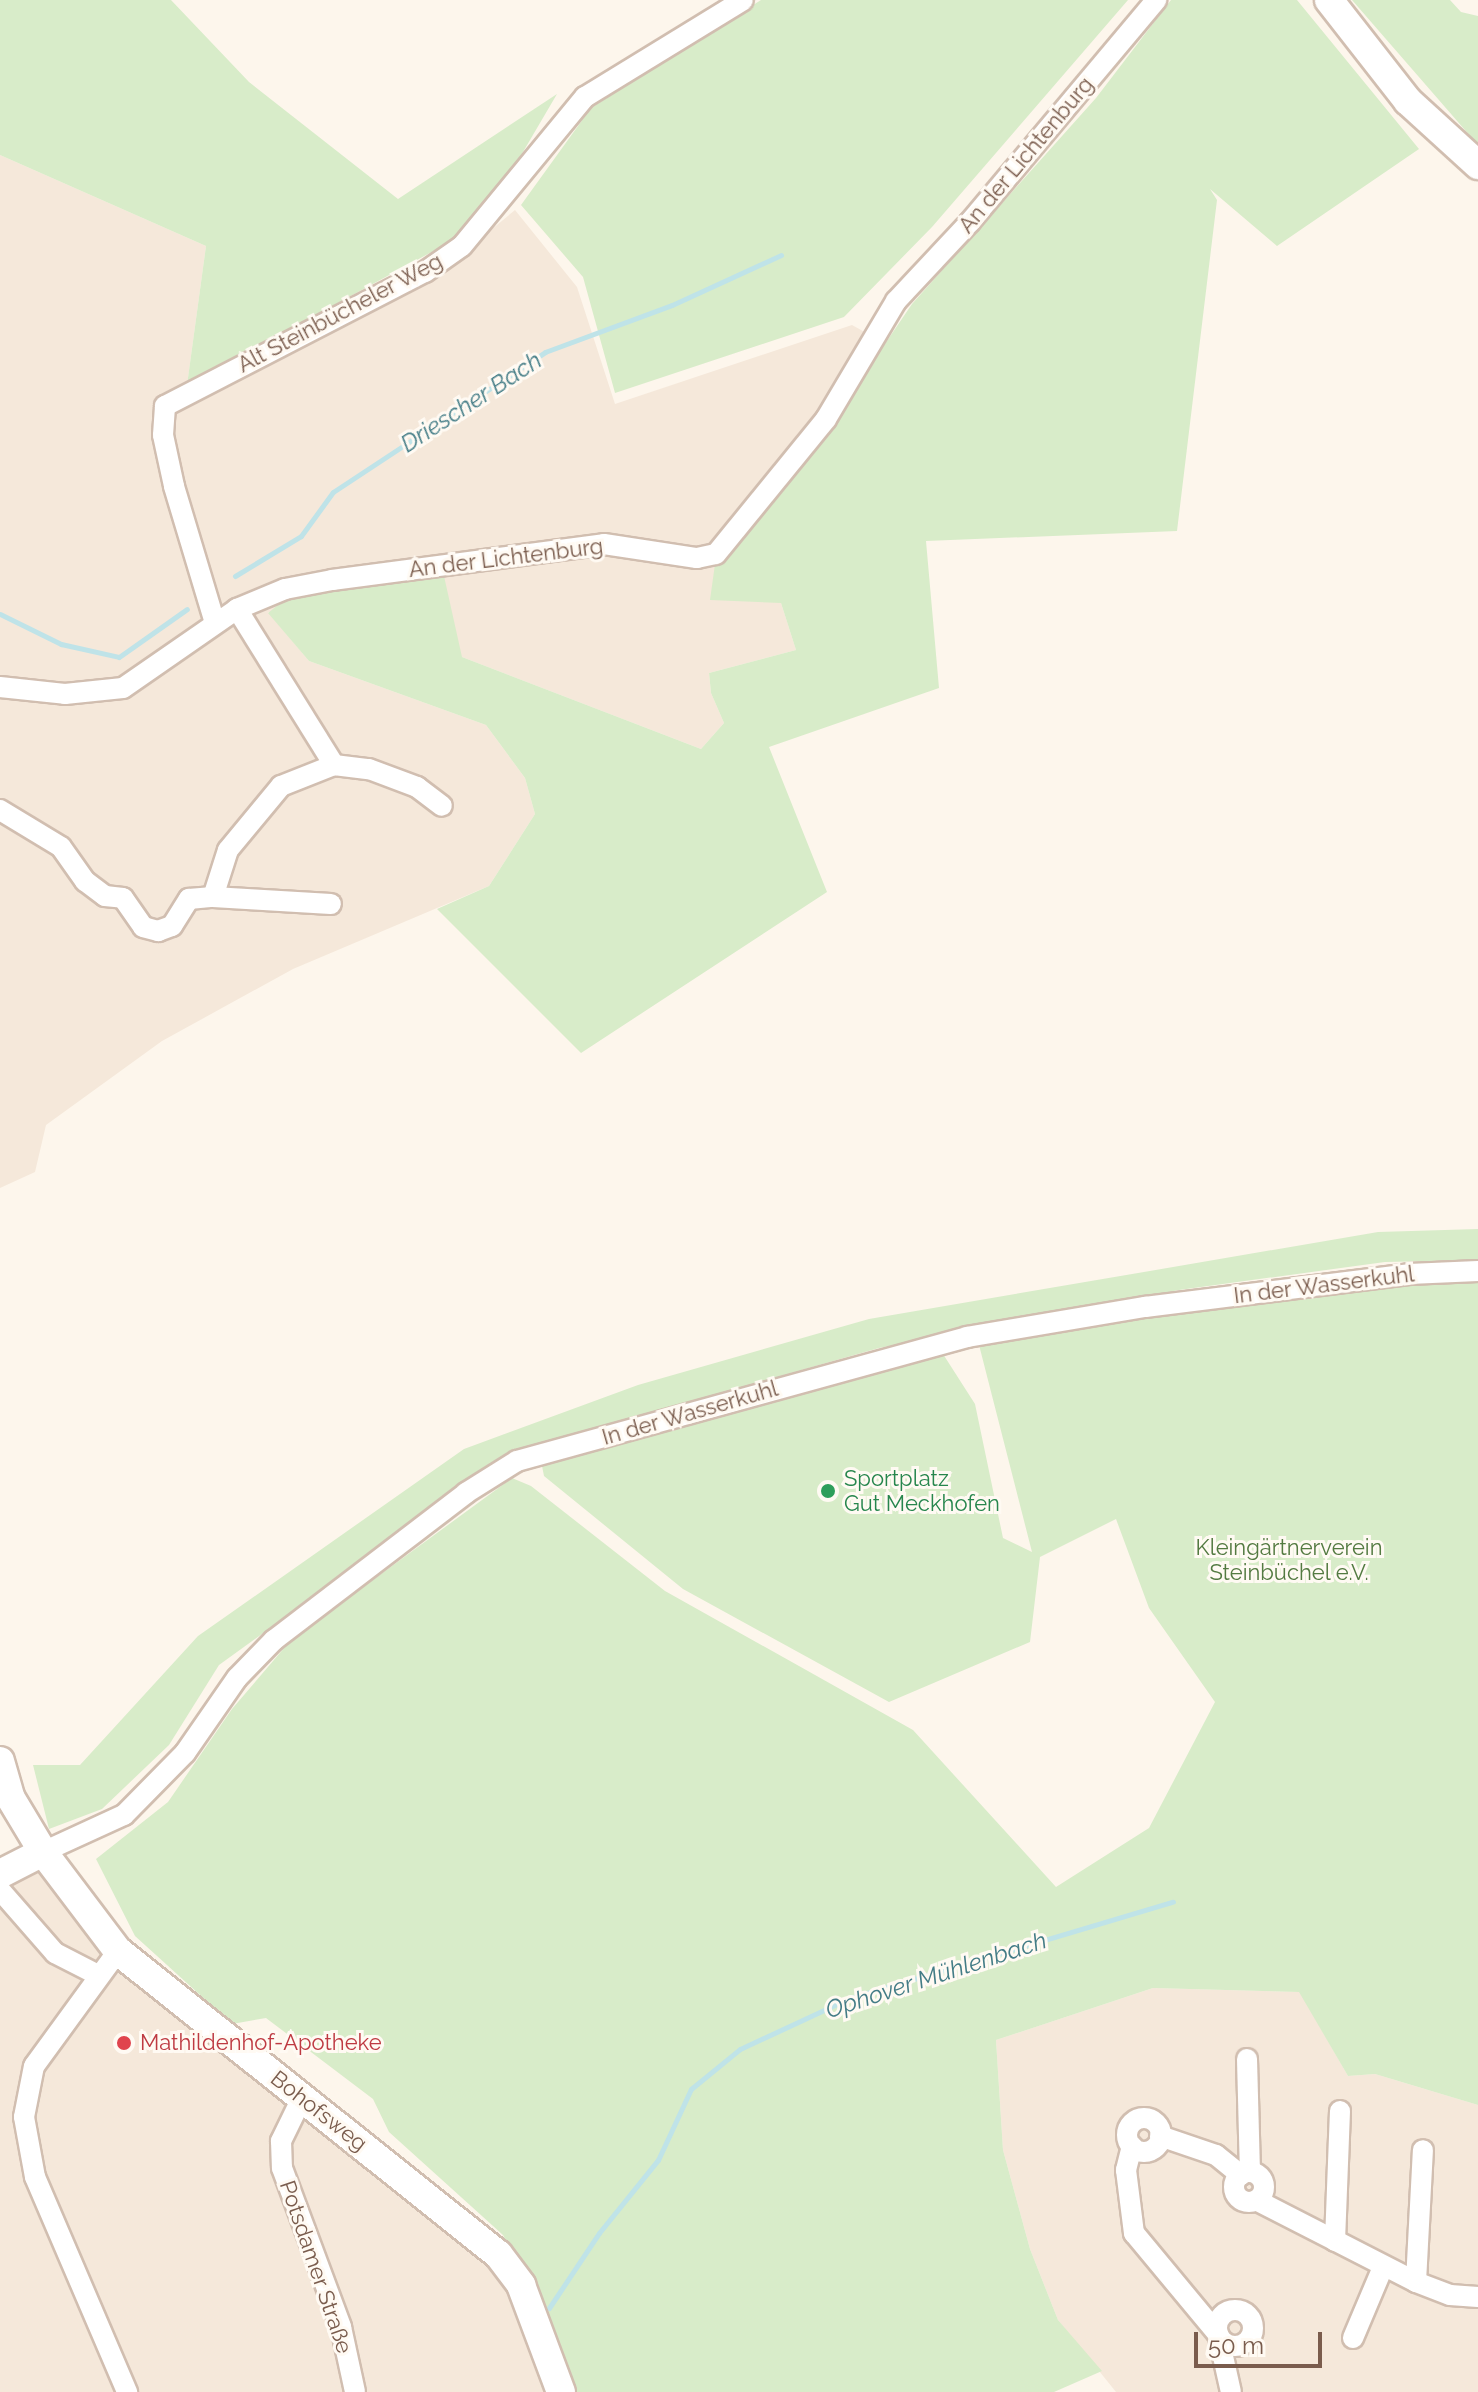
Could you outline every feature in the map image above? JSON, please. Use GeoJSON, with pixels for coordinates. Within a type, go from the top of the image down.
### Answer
{"type":"FeatureCollection","features":[{"type":"Feature","properties":{"kind":"street","name":"Alt Steinbücheler Weg"},"geometry":{"type":"LineString","coordinates":[[215,623],[174,486],[163,435],[165,406],[425,272],[462,246],[585,97],[743,0]]}},
{"type":"Feature","properties":{"kind":"street","name":"An der Lichtenburg"},"geometry":{"type":"LineString","coordinates":[[0,687],[65,694],[123,688],[237,609],[285,589],[332,580],[604,544],[697,558],[716,554],[826,419],[896,301],[970,222],[1156,0]]}},
{"type":"Feature","properties":{"kind":"street"},"geometry":{"type":"LineString","coordinates":[[1329,0],[1408,101],[1478,165]]}},
{"type":"Feature","properties":{"kind":"street"},"geometry":{"type":"LineString","coordinates":[[237,609],[334,765]]}},
{"type":"Feature","properties":{"kind":"street"},"geometry":{"type":"LineString","coordinates":[[213,897],[228,850],[260,806],[281,786],[334,765],[369,769],[417,787],[442,806]]}},
{"type":"Feature","properties":{"kind":"street"},"geometry":{"type":"LineString","coordinates":[[0,810],[61,847],[85,881],[105,896],[123,898],[143,927],[158,931],[172,926],[189,899],[213,897],[331,904]]}},
{"type":"Feature","properties":{"kind":"street","name":"In der Wasserkuhl"},"geometry":{"type":"LineString","coordinates":[[43,1852],[124,1815],[185,1753],[237,1678],[274,1640],[466,1493],[517,1461],[967,1337],[1145,1307],[1409,1274],[1478,1271]]}},
{"type":"Feature","properties":{"kind":"street","name":"Bohofsweg"},"geometry":{"type":"LineString","coordinates":[[0,1761],[10,1797],[43,1852],[118,1951],[498,2254],[521,2285],[561,2392]]}},
{"type":"Feature","properties":{"kind":"street"},"geometry":{"type":"LineString","coordinates":[[0,1874],[43,1852]]}},
{"type":"Feature","properties":{"kind":"street"},"geometry":{"type":"LineString","coordinates":[[0,1890],[55,1953],[98,1975]]}},
{"type":"Feature","properties":{"kind":"street"},"geometry":{"type":"LineString","coordinates":[[118,1951],[34,2066],[24,2117],[35,2177],[127,2392]]}},
{"type":"Feature","properties":{"kind":"street"},"geometry":{"type":"LineString","coordinates":[[1245,2173],[1247,2059]]}},
{"type":"Feature","properties":{"kind":"street","name":"Potsdamer Straße"},"geometry":{"type":"LineString","coordinates":[[302,2098],[281,2141],[282,2168],[296,2216],[341,2327],[355,2392]]}},
{"type":"Feature","properties":{"kind":"street"},"geometry":{"type":"LineString","coordinates":[[1335,2241],[1340,2111]]}},
{"type":"Feature","properties":{"kind":"street"},"geometry":{"type":"LineString","coordinates":[[1231,2392],[1218,2334],[1168,2280],[1134,2233],[1126,2170],[1132,2146],[1127,2130],[1138,2119],[1153,2121],[1160,2136],[1216,2155],[1264,2182],[1258,2201],[1383,2267],[1450,2295],[1478,2297]]}},
{"type":"Feature","properties":{"kind":"street"},"geometry":{"type":"LineString","coordinates":[[1132,2146],[1152,2149],[1160,2136]]}},
{"type":"Feature","properties":{"kind":"street"},"geometry":{"type":"LineString","coordinates":[[1416,2282],[1423,2150]]}},
{"type":"Feature","properties":{"kind":"street"},"geometry":{"type":"LineString","coordinates":[[1353,2338],[1383,2267]]}},
{"type":"Feature","properties":{"kind":"shaded area"},"geometry":{"type":"Polygon","coordinates":[[[0,155],[206,246],[185,400],[457,258],[515,210],[577,287],[615,404],[852,325],[888,345],[800,469],[715,564],[781,603],[796,650],[709,673],[711,693],[724,723],[701,749],[462,657],[268,612],[309,661],[486,725],[525,778],[535,814],[489,886],[293,969],[162,1041],[46,1125],[35,1172],[0,1188],[0,155]]]}},
{"type":"Feature","properties":{"kind":"shaded area"},"geometry":{"type":"Polygon","coordinates":[[[39,1857],[108,1949],[451,2223],[503,2278],[551,2392],[0,2392],[0,1878],[39,1857]]]}},
{"type":"Feature","properties":{"kind":"shaded area"},"geometry":{"type":"Polygon","coordinates":[[[1153,1988],[1300,1992],[1348,2076],[1375,2074],[1478,2105],[1478,2392],[1116,2392],[1058,2320],[1030,2249],[1003,2150],[996,2040],[1153,1988]]]}},
{"type":"Feature","properties":{"kind":"green space"},"geometry":{"type":"Polygon","coordinates":[[[0,0],[171,0],[249,82],[398,199],[557,94],[506,181],[450,242],[187,385],[206,246],[0,155],[0,0]]]}},
{"type":"Feature","properties":{"kind":"green space"},"geometry":{"type":"Polygon","coordinates":[[[761,0],[1128,0],[932,227],[844,317],[615,393],[583,277],[521,205],[591,108],[761,0]]]}},
{"type":"Feature","properties":{"kind":"green space"},"geometry":{"type":"Polygon","coordinates":[[[1171,0],[1297,0],[1419,149],[1277,246],[1210,189],[1217,200],[1177,531],[926,541],[939,688],[769,747],[827,892],[581,1053],[437,909],[489,886],[535,814],[525,778],[486,725],[309,661],[268,613],[283,601],[320,591],[444,576],[462,657],[701,749],[724,723],[711,693],[709,673],[796,650],[781,603],[710,600],[715,564],[800,469],[912,304],[1096,98],[1171,0]]]}},
{"type":"Feature","properties":{"kind":"green space"},"geometry":{"type":"Polygon","coordinates":[[[1352,0],[1450,0],[1461,12],[1478,16],[1478,145],[1352,0]]]}},
{"type":"Feature","properties":{"kind":"green space"},"geometry":{"type":"Polygon","coordinates":[[[1478,1229],[1478,1260],[1385,1262],[1179,1290],[879,1348],[514,1452],[219,1665],[169,1745],[102,1809],[49,1829],[33,1765],[80,1765],[198,1636],[464,1449],[638,1385],[869,1319],[1378,1232],[1478,1229]]]}},
{"type":"Feature","properties":{"kind":"green space","name":"Kleingärtnerverein Steinbüchel e.V."},"geometry":{"type":"Polygon","coordinates":[[[1420,1280],[1478,1280],[1478,2105],[1375,2074],[1348,2076],[1299,1992],[1153,1988],[996,2040],[1003,2150],[1030,2249],[1058,2320],[1102,2371],[1054,2392],[573,2392],[566,2362],[503,2235],[389,2132],[373,2099],[266,2018],[232,2024],[135,1936],[96,1859],[168,1802],[232,1709],[291,1640],[512,1478],[531,1486],[665,1591],[913,1730],[1056,1887],[1149,1828],[1215,1702],[1149,1608],[1116,1519],[1040,1557],[1030,1642],[889,1702],[683,1589],[544,1476],[542,1466],[943,1354],[975,1404],[1003,1538],[1032,1552],[978,1341],[1420,1280]]]}},
{"type":"Feature","properties":{"kind":"waterway","name":"Driescher Bach"},"geometry":{"type":"LineString","coordinates":[[235,576],[301,536],[333,492],[545,352],[672,305],[781,255]]}},
{"type":"Feature","properties":{"kind":"waterway","name":"Driescher Bach"},"geometry":{"type":"LineString","coordinates":[[0,614],[61,644],[119,657],[187,609]]}},
{"type":"Feature","properties":{"kind":"waterway","name":"Ophover Mühlenbach"},"geometry":{"type":"LineString","coordinates":[[549,2308],[599,2233],[658,2160],[691,2089],[740,2049],[850,1998],[1173,1902]]}},
{"type":"Feature","properties":{"kind":"place","name":"Sportplatz Gut Meckhofen"},"geometry":{"type":"Point","coordinates":[828,1491]}},
{"type":"Feature","properties":{"kind":"place","name":"Mathildenhof-Apotheke"},"geometry":{"type":"Point","coordinates":[124,2043]}}]}
